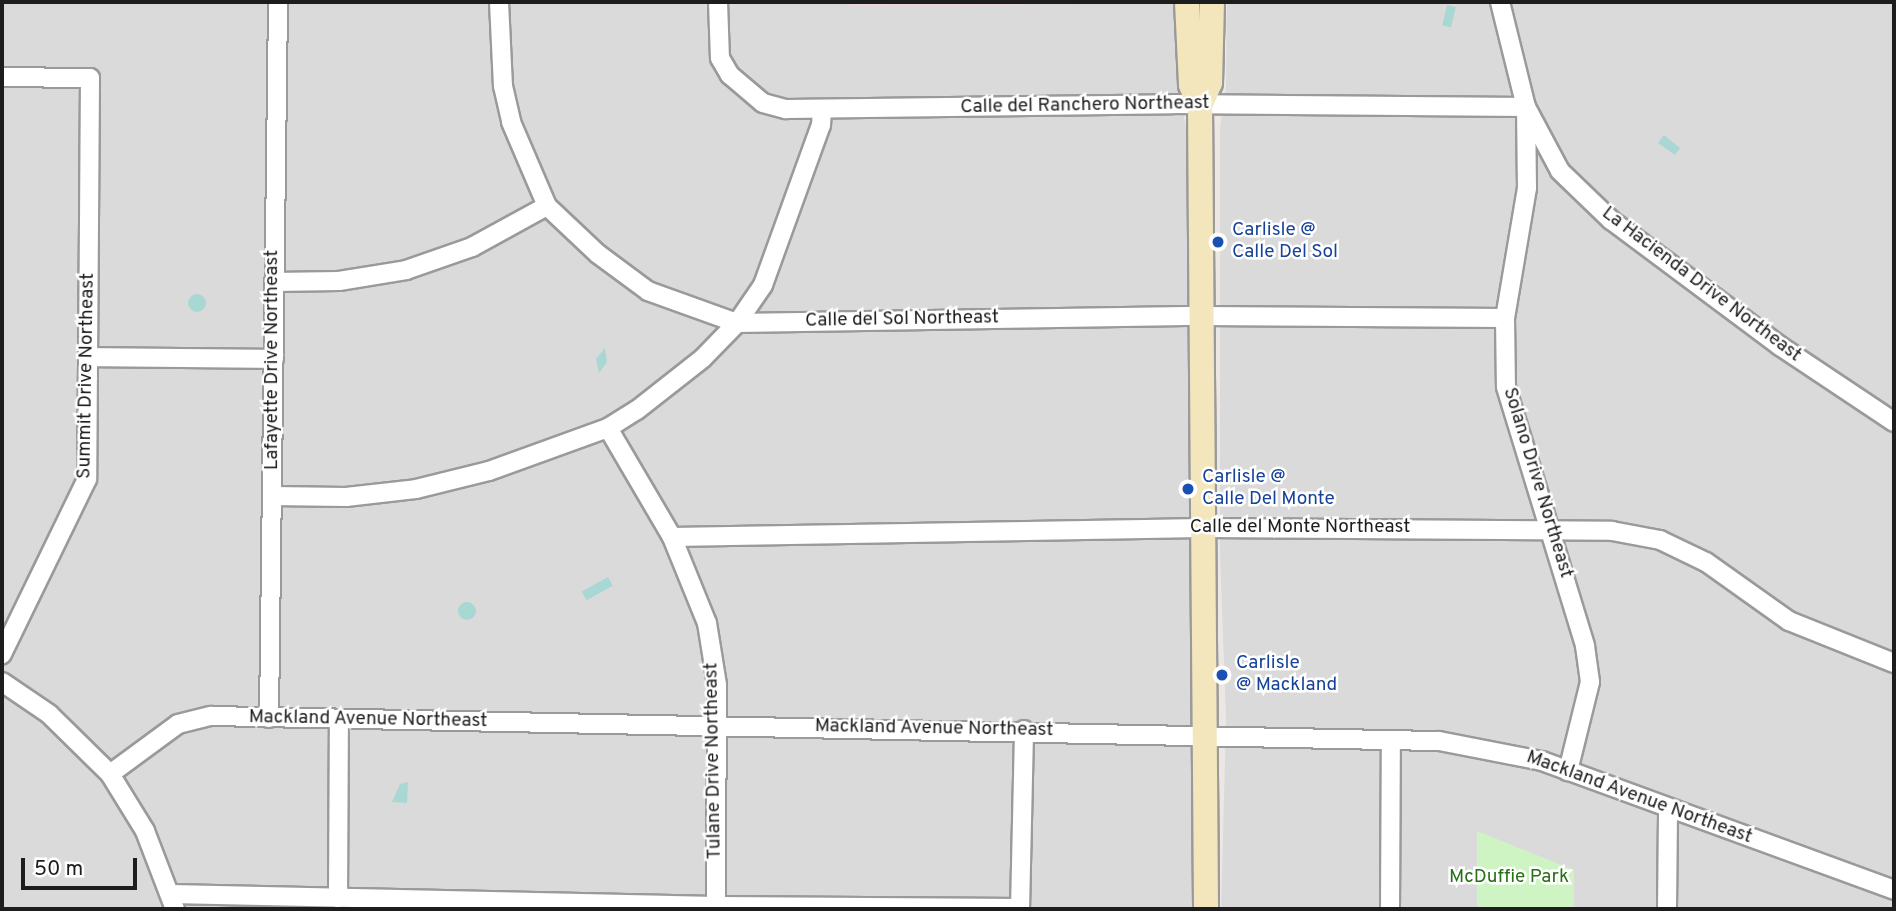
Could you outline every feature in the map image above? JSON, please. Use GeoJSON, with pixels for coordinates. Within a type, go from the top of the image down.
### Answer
{"type":"FeatureCollection","features":[{"type":"Feature","properties":{"kind":"main road"},"geometry":{"type":"LineString","coordinates":[[1187,2],[1191,85],[1200,106],[1206,909]]}},
{"type":"Feature","properties":{"kind":"main road"},"geometry":{"type":"LineString","coordinates":[[1197,2],[1200,29],[1213,55]]}},
{"type":"Feature","properties":{"kind":"main road"},"geometry":{"type":"LineString","coordinates":[[1200,106],[1210,83],[1213,55],[1212,2]]}},
{"type":"Feature","properties":{"kind":"street","name":"Lafayette Drive Northeast"},"geometry":{"type":"LineString","coordinates":[[270,718],[278,2]]}},
{"type":"Feature","properties":{"kind":"street","name":"Calle del Sol Northeast"},"geometry":{"type":"LineString","coordinates":[[499,2],[502,86],[510,121],[547,206],[598,254],[648,290],[737,323],[1203,316],[1505,318]]}},
{"type":"Feature","properties":{"kind":"street","name":"Calle del Ranchero Northeast"},"geometry":{"type":"LineString","coordinates":[[718,2],[720,58],[743,90],[786,109],[1526,107]]}},
{"type":"Feature","properties":{"kind":"street","name":"La Hacienda Drive Northeast"},"geometry":{"type":"LineString","coordinates":[[1500,2],[1526,107],[1560,171],[1611,220],[1780,346],[1893,418]]}},
{"type":"Feature","properties":{"kind":"street","name":"Summit Drive Northeast"},"geometry":{"type":"LineString","coordinates":[[2,77],[90,78],[87,479],[2,654]]}},
{"type":"Feature","properties":{"kind":"street","name":"Solano Drive Northeast"},"geometry":{"type":"LineString","coordinates":[[1526,107],[1527,188],[1505,318],[1506,387],[1586,646],[1590,682],[1568,771]]}},
{"type":"Feature","properties":{"kind":"street"},"geometry":{"type":"LineString","coordinates":[[272,496],[346,497],[416,489],[489,471],[608,428],[678,379],[737,323],[763,285],[821,125],[822,109]]}},
{"type":"Feature","properties":{"kind":"street"},"geometry":{"type":"LineString","coordinates":[[274,282],[339,281],[406,271],[472,247],[547,206]]}},
{"type":"Feature","properties":{"kind":"street"},"geometry":{"type":"LineString","coordinates":[[89,356],[274,359]]}},
{"type":"Feature","properties":{"kind":"street","name":"Tulane Drive Northeast"},"geometry":{"type":"LineString","coordinates":[[608,428],[672,537],[707,623],[717,685],[716,908]]}},
{"type":"Feature","properties":{"kind":"street","name":"Calle del Monte Northeast"},"geometry":{"type":"LineString","coordinates":[[672,537],[1204,528],[1549,528],[1612,531],[1660,540],[1706,562],[1789,621],[1894,663]]}},
{"type":"Feature","properties":{"kind":"street"},"geometry":{"type":"LineString","coordinates":[[2,682],[49,713],[110,774],[145,831],[173,902],[338,898],[360,904],[1020,909],[1024,730]]}},
{"type":"Feature","properties":{"kind":"street","name":"Mackland Avenue Northeast"},"geometry":{"type":"LineString","coordinates":[[110,774],[178,724],[195,718],[1024,730],[1206,739],[1474,745],[1568,771],[1894,890]]}},
{"type":"Feature","properties":{"kind":"street"},"geometry":{"type":"LineString","coordinates":[[338,898],[339,721]]}},
{"type":"Feature","properties":{"kind":"street"},"geometry":{"type":"LineString","coordinates":[[1390,909],[1391,742]]}},
{"type":"Feature","properties":{"kind":"street"},"geometry":{"type":"LineString","coordinates":[[1667,909],[1668,809]]}},
{"type":"Feature","properties":{"kind":"shaded area"},"geometry":{"type":"Polygon","coordinates":[[[2,2],[1175,3],[1176,73],[1186,128],[1196,909],[2,909],[2,2]]]}},
{"type":"Feature","properties":{"kind":"shaded area"},"geometry":{"type":"Polygon","coordinates":[[[846,2],[1175,2],[1175,3],[850,6],[846,2]]]}},
{"type":"Feature","properties":{"kind":"shaded area"},"geometry":{"type":"Polygon","coordinates":[[[1227,2],[1894,2],[1894,909],[1221,909],[1226,720],[1220,554],[1220,128],[1226,87],[1227,2]]]}},
{"type":"Feature","properties":{"kind":"green space","name":"McDuffie Park"},"geometry":{"type":"Polygon","coordinates":[[[1477,831],[1574,870],[1574,909],[1477,909],[1477,831]]]}},
{"type":"Feature","properties":{"kind":"water"},"geometry":{"type":"Polygon","coordinates":[[[1447,5],[1456,7],[1451,27],[1442,25],[1447,5]]]}},
{"type":"Feature","properties":{"kind":"water"},"geometry":{"type":"Polygon","coordinates":[[[1664,135],[1680,148],[1675,155],[1658,143],[1664,135]]]}},
{"type":"Feature","properties":{"kind":"water"},"geometry":{"type":"Polygon","coordinates":[[[193,294],[201,294],[206,303],[204,310],[193,312],[188,307],[188,299],[193,294]]]}},
{"type":"Feature","properties":{"kind":"water"},"geometry":{"type":"Polygon","coordinates":[[[605,348],[607,362],[599,373],[596,359],[605,348]]]}},
{"type":"Feature","properties":{"kind":"water"},"geometry":{"type":"Polygon","coordinates":[[[608,577],[613,586],[587,600],[582,592],[608,577]]]}},
{"type":"Feature","properties":{"kind":"water"},"geometry":{"type":"Polygon","coordinates":[[[467,602],[473,605],[476,611],[473,617],[467,620],[461,617],[458,611],[461,605],[467,602]]]}},
{"type":"Feature","properties":{"kind":"water"},"geometry":{"type":"Polygon","coordinates":[[[408,782],[407,803],[392,802],[400,784],[408,782]]]}},
{"type":"Feature","properties":{"kind":"place","name":"Carlisle @ Calle Del Sol"},"geometry":{"type":"Point","coordinates":[1218,242]}},
{"type":"Feature","properties":{"kind":"place","name":"Carlisle @ Calle Del Monte"},"geometry":{"type":"Point","coordinates":[1188,489]}},
{"type":"Feature","properties":{"kind":"place","name":"Carlisle @ Mackland"},"geometry":{"type":"Point","coordinates":[1222,675]}}]}
